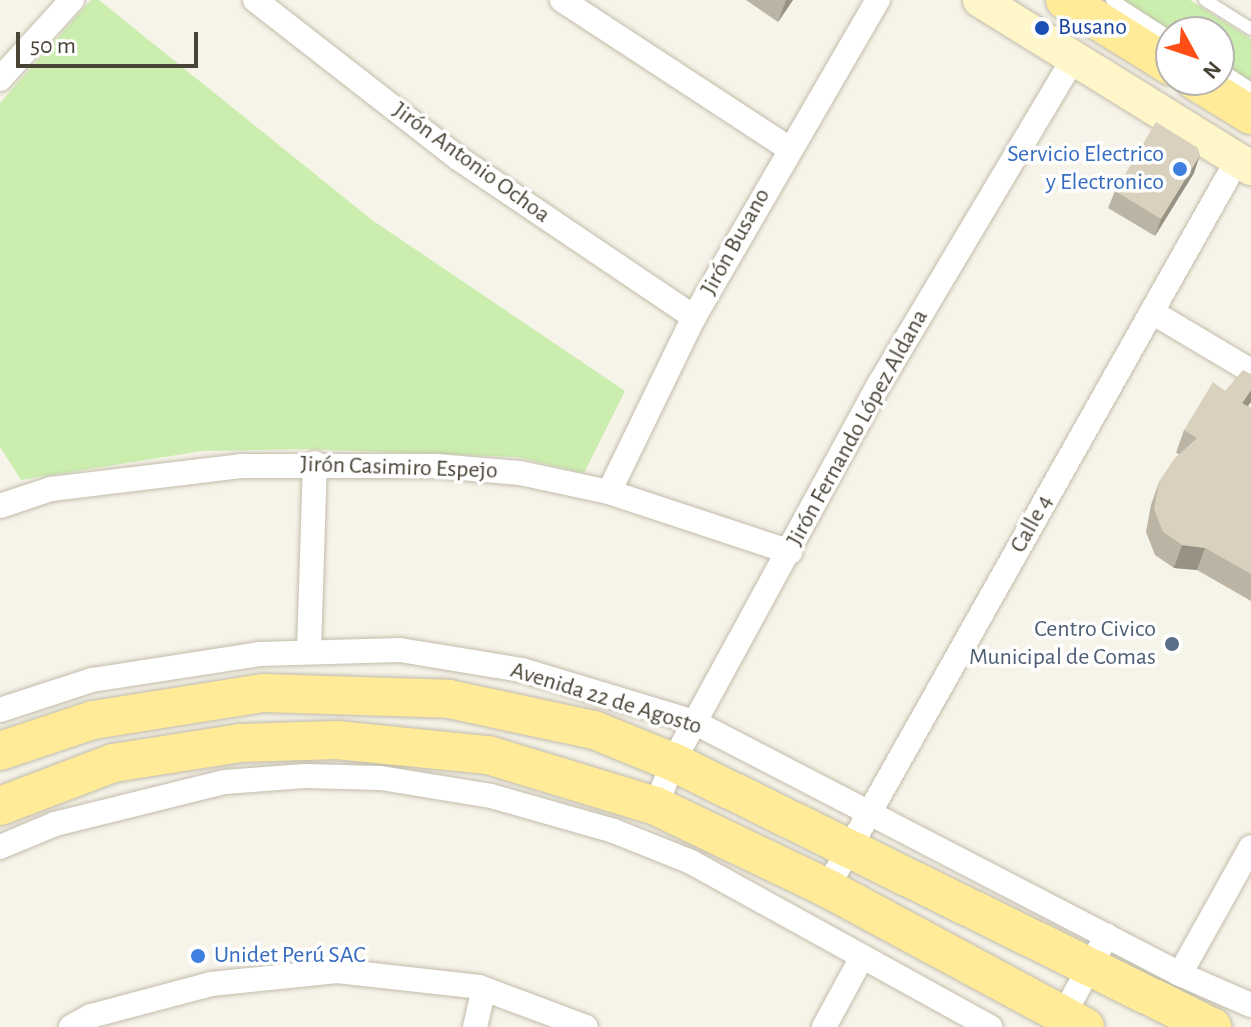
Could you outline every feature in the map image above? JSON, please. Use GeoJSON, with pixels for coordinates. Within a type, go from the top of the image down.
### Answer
{"type":"FeatureCollection","features":[{"type":"Feature","properties":{"kind":"main road"},"geometry":{"type":"LineString","coordinates":[[1065,0],[1155,56]]}},
{"type":"Feature","properties":{"kind":"main road"},"geometry":{"type":"LineString","coordinates":[[1220,96],[1251,115]]}},
{"type":"Feature","properties":{"kind":"main road","name":"Avenida 22 de Agosto"},"geometry":{"type":"LineString","coordinates":[[0,751],[93,720],[180,703],[263,693],[354,692],[449,699],[580,727],[673,762],[849,849],[1098,951],[1212,1027]]}},
{"type":"Feature","properties":{"kind":"main road"},"geometry":{"type":"LineString","coordinates":[[0,806],[113,763],[177,751],[337,740],[488,755],[656,806],[827,888],[1068,1023]]}},
{"type":"Feature","properties":{"kind":"street"},"geometry":{"type":"LineString","coordinates":[[0,79],[72,0]]}},
{"type":"Feature","properties":{"kind":"street","name":"Jirón Antonio Ochoa"},"geometry":{"type":"LineString","coordinates":[[255,0],[458,158],[694,317]]}},
{"type":"Feature","properties":{"kind":"street"},"geometry":{"type":"LineString","coordinates":[[562,0],[788,148]]}},
{"type":"Feature","properties":{"kind":"street","name":"Jirón Busano"},"geometry":{"type":"LineString","coordinates":[[609,492],[694,317],[788,148],[878,0]]}},
{"type":"Feature","properties":{"kind":"street"},"geometry":{"type":"LineString","coordinates":[[980,0],[1244,163]]}},
{"type":"Feature","properties":{"kind":"street","name":"Jirón Fernando López Aldana"},"geometry":{"type":"LineString","coordinates":[[656,806],[673,762],[694,722],[880,383],[1074,57]]}},
{"type":"Feature","properties":{"kind":"street","name":"Calle 4"},"geometry":{"type":"LineString","coordinates":[[827,888],[1152,312],[1244,163]]}},
{"type":"Feature","properties":{"kind":"street"},"geometry":{"type":"LineString","coordinates":[[1152,312],[1251,371]]}},
{"type":"Feature","properties":{"kind":"street"},"geometry":{"type":"LineString","coordinates":[[309,651],[315,463]]}},
{"type":"Feature","properties":{"kind":"street","name":"Jirón Casimiro Espejo"},"geometry":{"type":"LineString","coordinates":[[0,506],[51,489],[138,477],[315,463],[520,473],[609,492],[790,552]]}},
{"type":"Feature","properties":{"kind":"street","name":"Avenida 22 de Agosto"},"geometry":{"type":"LineString","coordinates":[[0,710],[120,675],[309,651],[400,650],[522,670],[694,722],[870,810],[1098,951],[1180,974],[1251,1005]]}},
{"type":"Feature","properties":{"kind":"street"},"geometry":{"type":"LineString","coordinates":[[0,847],[55,824],[225,782],[305,776],[381,778],[491,796],[614,831],[691,862],[990,1027]]}},
{"type":"Feature","properties":{"kind":"street"},"geometry":{"type":"LineString","coordinates":[[1180,974],[1251,847]]}},
{"type":"Feature","properties":{"kind":"street"},"geometry":{"type":"LineString","coordinates":[[1068,1023],[1098,951]]}},
{"type":"Feature","properties":{"kind":"street"},"geometry":{"type":"LineString","coordinates":[[824,1027],[862,957]]}},
{"type":"Feature","properties":{"kind":"street"},"geometry":{"type":"LineString","coordinates":[[71,1027],[152,998],[271,975],[396,975],[484,989],[586,1027]]}},
{"type":"Feature","properties":{"kind":"street"},"geometry":{"type":"LineString","coordinates":[[475,1027],[484,989]]}},
{"type":"Feature","properties":{"kind":"lane"},"geometry":{"type":"LineString","coordinates":[[1112,0],[1155,28]]}},
{"type":"Feature","properties":{"kind":"lane"},"geometry":{"type":"LineString","coordinates":[[1205,0],[1251,29]]}},
{"type":"Feature","properties":{"kind":"green space"},"geometry":{"type":"Polygon","coordinates":[[[91,0],[99,0],[372,220],[625,391],[584,473],[517,457],[308,449],[202,451],[21,480],[0,447],[0,103],[91,0]]]}},
{"type":"Feature","properties":{"kind":"green space"},"geometry":{"type":"Polygon","coordinates":[[[1124,0],[1190,0],[1215,16],[1155,16],[1155,20],[1124,0]]]}},
{"type":"Feature","properties":{"kind":"green space"},"geometry":{"type":"Polygon","coordinates":[[[1235,29],[1251,39],[1251,82],[1235,72],[1235,29]]]}},
{"type":"Feature","properties":{"kind":"building"},"geometry":{"type":"Polygon","coordinates":[[[1156,122],[1198,148],[1200,155],[1161,219],[1115,191],[1156,122]]]}},
{"type":"Feature","properties":{"kind":"building"},"geometry":{"type":"Polygon","coordinates":[[[1243,370],[1251,374],[1251,390],[1242,403],[1251,408],[1251,574],[1205,548],[1182,545],[1163,532],[1154,509],[1159,482],[1174,459],[1197,438],[1184,430],[1213,382],[1225,391],[1243,370]]]}},
{"type":"Feature","properties":{"kind":"place","name":"Busano"},"geometry":{"type":"Point","coordinates":[1042,28]}},
{"type":"Feature","properties":{"kind":"place","name":"Servicio Electrico y Electronico"},"geometry":{"type":"Point","coordinates":[1180,169]}},
{"type":"Feature","properties":{"kind":"place","name":"Centro Civico Municipal de Comas"},"geometry":{"type":"Point","coordinates":[1172,644]}},
{"type":"Feature","properties":{"kind":"place","name":"Unidet Perú SAC"},"geometry":{"type":"Point","coordinates":[198,956]}}]}
